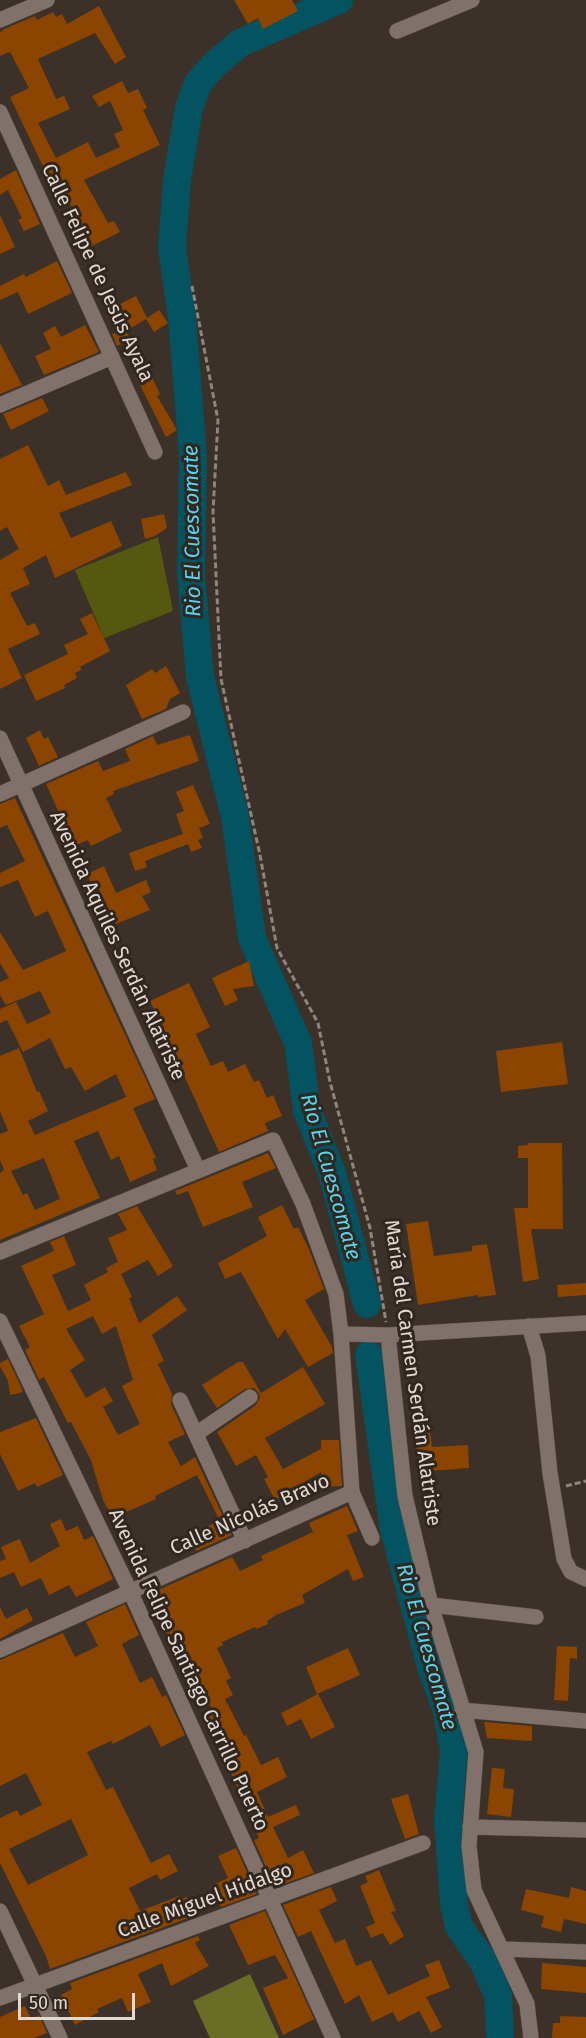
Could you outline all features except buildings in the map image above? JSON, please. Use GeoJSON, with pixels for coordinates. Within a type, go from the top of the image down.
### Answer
{"type":"FeatureCollection","features":[{"type":"Feature","properties":{"kind":"street"},"geometry":{"type":"LineString","coordinates":[[0,20],[47,0]]}},
{"type":"Feature","properties":{"kind":"street"},"geometry":{"type":"LineString","coordinates":[[397,31],[472,0]]}},
{"type":"Feature","properties":{"kind":"street","name":"Calle Felipe de Jesús Ayala"},"geometry":{"type":"LineString","coordinates":[[0,112],[155,452]]}},
{"type":"Feature","properties":{"kind":"street"},"geometry":{"type":"LineString","coordinates":[[0,405],[112,357]]}},
{"type":"Feature","properties":{"kind":"street"},"geometry":{"type":"LineString","coordinates":[[0,794],[183,712]]}},
{"type":"Feature","properties":{"kind":"street","name":"Avenida Aquiles Serdán Alatriste"},"geometry":{"type":"LineString","coordinates":[[0,738],[20,786],[198,1170]]}},
{"type":"Feature","properties":{"kind":"street"},"geometry":{"type":"LineString","coordinates":[[0,1252],[273,1140],[303,1204],[336,1294],[346,1334],[352,1492],[372,1538]]}},
{"type":"Feature","properties":{"kind":"street","name":"Avenida Felipe Santiago Carrillo Puerto"},"geometry":{"type":"LineString","coordinates":[[0,1321],[130,1591],[333,2038]]}},
{"type":"Feature","properties":{"kind":"street"},"geometry":{"type":"LineString","coordinates":[[346,1334],[383,1335],[586,1323]]}},
{"type":"Feature","properties":{"kind":"street"},"geometry":{"type":"LineString","coordinates":[[529,1326],[538,1356],[553,1490],[564,1559],[571,1572],[586,1579]]}},
{"type":"Feature","properties":{"kind":"street","name":"María del Carmen Serdán Alatriste"},"geometry":{"type":"LineString","coordinates":[[383,1335],[405,1496],[431,1605],[476,1752],[469,1846],[474,1890],[527,2004],[531,2038]]}},
{"type":"Feature","properties":{"kind":"street"},"geometry":{"type":"LineString","coordinates":[[196,1434],[250,1397]]}},
{"type":"Feature","properties":{"kind":"street"},"geometry":{"type":"LineString","coordinates":[[180,1400],[245,1541]]}},
{"type":"Feature","properties":{"kind":"street","name":"Calle Nicolás Bravo"},"geometry":{"type":"LineString","coordinates":[[0,1650],[352,1492]]}},
{"type":"Feature","properties":{"kind":"street"},"geometry":{"type":"LineString","coordinates":[[431,1605],[536,1617]]}},
{"type":"Feature","properties":{"kind":"street"},"geometry":{"type":"LineString","coordinates":[[462,1710],[586,1721]]}},
{"type":"Feature","properties":{"kind":"street"},"geometry":{"type":"LineString","coordinates":[[470,1827],[586,1830]]}},
{"type":"Feature","properties":{"kind":"street","name":"Calle Miguel Hidalgo"},"geometry":{"type":"LineString","coordinates":[[0,1998],[423,1843]]}},
{"type":"Feature","properties":{"kind":"street"},"geometry":{"type":"LineString","coordinates":[[0,1911],[60,2038]]}},
{"type":"Feature","properties":{"kind":"street"},"geometry":{"type":"LineString","coordinates":[[502,1948],[586,1952]]}},
{"type":"Feature","properties":{"kind":"path","name":"María del Carmen Serdán Alatriste"},"geometry":{"type":"LineString","coordinates":[[192,285],[218,420],[213,512],[221,679],[260,855],[277,948],[318,1023],[330,1082],[366,1208],[383,1335]]}},
{"type":"Feature","properties":{"kind":"path"},"geometry":{"type":"LineString","coordinates":[[553,1490],[586,1481]]}},
{"type":"Feature","properties":{"kind":"shaded area"},"geometry":{"type":"Polygon","coordinates":[[[158,537],[173,611],[104,638],[75,570],[158,537]]]}},
{"type":"Feature","properties":{"kind":"green space"},"geometry":{"type":"Polygon","coordinates":[[[250,1974],[279,2038],[210,2038],[193,2001],[250,1974]]]}},
{"type":"Feature","properties":{"kind":"waterway","name":"Rio El Cuescomate"},"geometry":{"type":"LineString","coordinates":[[339,0],[240,43],[215,64],[198,83],[189,108],[177,180],[172,248],[182,318],[193,455],[191,574],[200,677],[235,817],[252,938],[298,1043],[307,1110],[332,1173],[367,1304]]}},
{"type":"Feature","properties":{"kind":"waterway","name":"Rio El Cuescomate"},"geometry":{"type":"LineString","coordinates":[[369,1355],[394,1530],[431,1667],[446,1708],[454,1750],[448,1821],[454,1905],[459,1927],[482,1959],[498,1995],[500,2038]]}}]}
